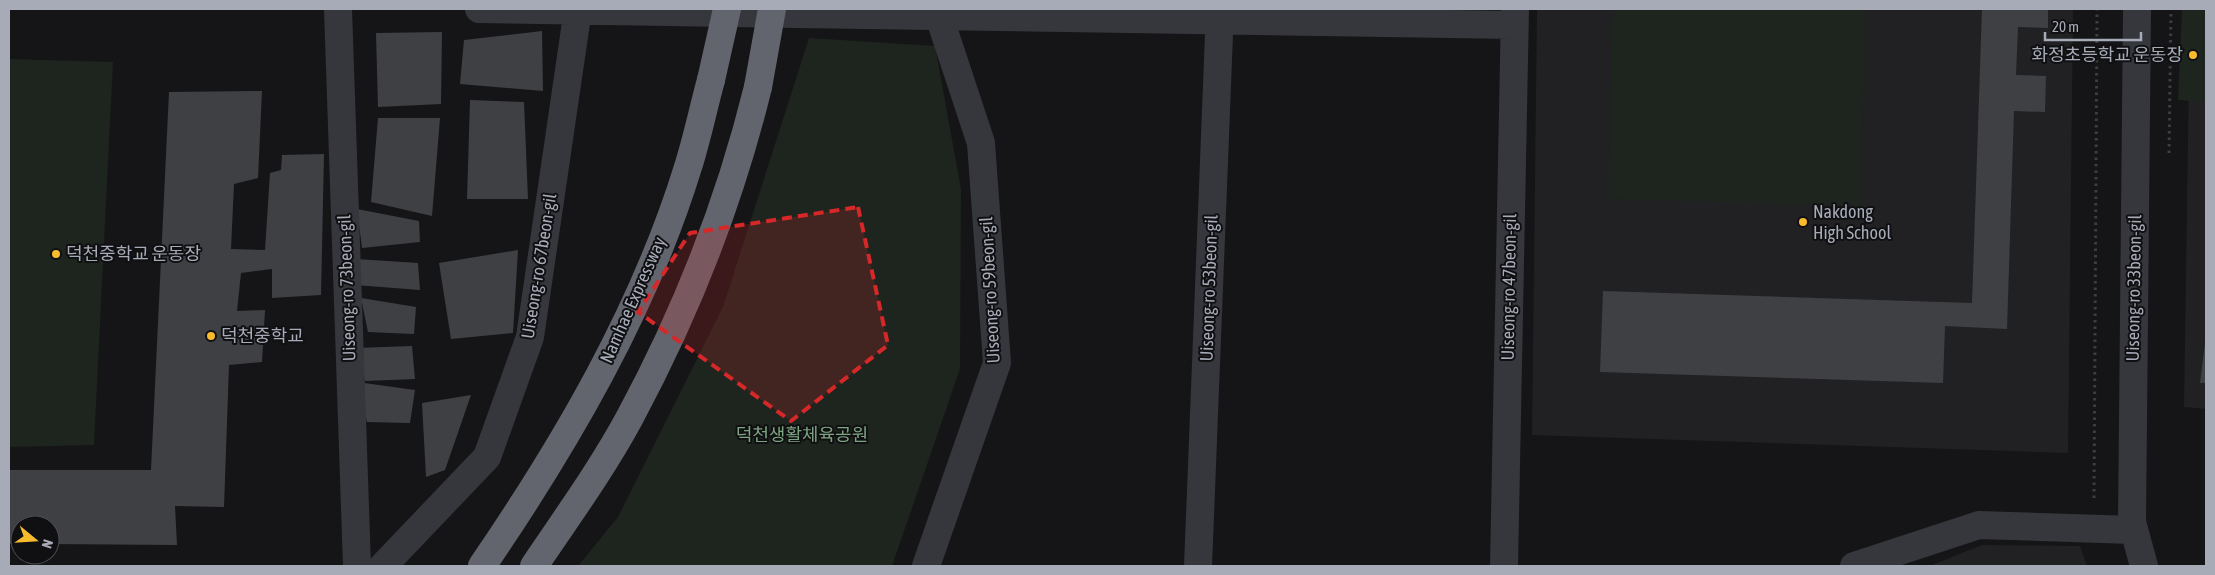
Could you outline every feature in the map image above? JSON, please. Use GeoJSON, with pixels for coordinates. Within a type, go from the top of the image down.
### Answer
{"type":"FeatureCollection","features":[{"type":"Feature","properties":{"kind":"highway","name":"Namhae Expressway"},"geometry":{"type":"LineString","coordinates":[[482,566],[512,524],[582,406],[621,331],[646,277],[688,167],[711,80],[726,9]]}},
{"type":"Feature","properties":{"kind":"highway"},"geometry":{"type":"LineString","coordinates":[[534,566],[601,466],[630,417],[684,306],[710,241],[734,172],[758,86],[772,9]]}},
{"type":"Feature","properties":{"kind":"street","name":"Uiseong-ro 73beon-gil"},"geometry":{"type":"LineString","coordinates":[[338,9],[356,566]]}},
{"type":"Feature","properties":{"kind":"street"},"geometry":{"type":"LineString","coordinates":[[479,9],[1514,17]]}},
{"type":"Feature","properties":{"kind":"street","name":"Uiseong-ro 33beon-gil"},"geometry":{"type":"LineString","coordinates":[[2137,9],[2132,522],[2144,566]]}},
{"type":"Feature","properties":{"kind":"street","name":"Uiseong-ro 67beon-gil"},"geometry":{"type":"LineString","coordinates":[[383,566],[486,457],[530,337],[578,10]]}},
{"type":"Feature","properties":{"kind":"street","name":"Uiseong-ro 59beon-gil"},"geometry":{"type":"LineString","coordinates":[[926,566],[997,363],[981,143],[940,12]]}},
{"type":"Feature","properties":{"kind":"street","name":"Uiseong-ro 53beon-gil"},"geometry":{"type":"LineString","coordinates":[[1198,566],[1219,15]]}},
{"type":"Feature","properties":{"kind":"street","name":"Uiseong-ro 47beon-gil"},"geometry":{"type":"LineString","coordinates":[[1504,566],[1514,17]]}},
{"type":"Feature","properties":{"kind":"street"},"geometry":{"type":"LineString","coordinates":[[1854,566],[1979,525],[2134,530]]}},
{"type":"Feature","properties":{"kind":"path"},"geometry":{"type":"LineString","coordinates":[[2094,503],[2097,9]]}},
{"type":"Feature","properties":{"kind":"highlighted area"},"geometry":{"type":"Polygon","coordinates":[[[858,207],[888,345],[791,421],[638,312],[690,233],[858,207]]]}},
{"type":"Feature","properties":{"kind":"shaded area","name":"Nakdong High School"},"geometry":{"type":"Polygon","coordinates":[[[1537,9],[2073,9],[2068,453],[1532,435],[1537,9]]]}},
{"type":"Feature","properties":{"kind":"shaded area"},"geometry":{"type":"Polygon","coordinates":[[[2190,9],[2206,9],[2206,409],[2184,407],[2190,9]]]}},
{"type":"Feature","properties":{"kind":"shaded area"},"geometry":{"type":"Polygon","coordinates":[[[1982,545],[2080,546],[2087,566],[1929,566],[1982,545]]]}},
{"type":"Feature","properties":{"kind":"green space"},"geometry":{"type":"Polygon","coordinates":[[[1613,9],[1865,9],[1860,206],[1608,199],[1613,9]]]}},
{"type":"Feature","properties":{"kind":"green space","name":"화정초등학교 운동장"},"geometry":{"type":"Polygon","coordinates":[[[2182,9],[2206,9],[2206,102],[2178,100],[2182,9]]]}},
{"type":"Feature","properties":{"kind":"green space","name":"덕천생활체육공원"},"geometry":{"type":"Polygon","coordinates":[[[809,38],[935,46],[961,189],[960,369],[892,566],[578,566],[618,517],[723,307],[809,38]]]}},
{"type":"Feature","properties":{"kind":"green space","name":"덕천중학교 운동장"},"geometry":{"type":"Polygon","coordinates":[[[9,59],[113,62],[94,445],[9,447],[9,59]]]}},
{"type":"Feature","properties":{"kind":"building"},"geometry":{"type":"Polygon","coordinates":[[[1982,9],[2048,9],[2048,28],[2018,27],[2016,75],[2046,76],[2045,112],[2014,111],[2007,329],[1945,326],[1943,383],[1600,372],[1603,291],[1972,303],[1982,9]]]}},
{"type":"Feature","properties":{"kind":"building"},"geometry":{"type":"Polygon","coordinates":[[[542,31],[543,91],[460,84],[464,40],[542,31]]]}},
{"type":"Feature","properties":{"kind":"building"},"geometry":{"type":"Polygon","coordinates":[[[442,32],[441,104],[378,107],[376,33],[442,32]]]}},
{"type":"Feature","properties":{"kind":"building","name":"덕천중학교"},"geometry":{"type":"Polygon","coordinates":[[[262,91],[258,178],[234,184],[231,249],[265,250],[270,173],[281,170],[282,155],[324,154],[321,295],[272,298],[272,269],[241,273],[237,311],[265,310],[262,362],[229,365],[224,507],[175,506],[177,545],[60,544],[60,515],[10,515],[9,544],[9,470],[151,470],[169,92],[262,91]]]}},
{"type":"Feature","properties":{"kind":"building"},"geometry":{"type":"Polygon","coordinates":[[[470,100],[524,102],[528,199],[467,199],[470,100]]]}},
{"type":"Feature","properties":{"kind":"building"},"geometry":{"type":"Polygon","coordinates":[[[378,118],[440,118],[432,216],[371,202],[378,118]]]}},
{"type":"Feature","properties":{"kind":"building"},"geometry":{"type":"Polygon","coordinates":[[[357,209],[419,221],[420,242],[362,248],[357,209]]]}},
{"type":"Feature","properties":{"kind":"building"},"geometry":{"type":"Polygon","coordinates":[[[518,250],[513,333],[451,339],[439,263],[518,250]]]}},
{"type":"Feature","properties":{"kind":"building"},"geometry":{"type":"Polygon","coordinates":[[[356,259],[418,263],[420,290],[355,285],[356,259]]]}},
{"type":"Feature","properties":{"kind":"building"},"geometry":{"type":"Polygon","coordinates":[[[361,298],[416,307],[414,334],[368,332],[361,298]]]}},
{"type":"Feature","properties":{"kind":"building"},"geometry":{"type":"Polygon","coordinates":[[[2205,343],[2206,383],[2200,383],[2205,343]]]}},
{"type":"Feature","properties":{"kind":"building"},"geometry":{"type":"Polygon","coordinates":[[[412,346],[415,379],[365,381],[356,348],[412,346]]]}},
{"type":"Feature","properties":{"kind":"building"},"geometry":{"type":"Polygon","coordinates":[[[357,382],[415,390],[410,423],[367,422],[357,382]]]}},
{"type":"Feature","properties":{"kind":"building"},"geometry":{"type":"Polygon","coordinates":[[[471,395],[445,470],[426,477],[422,403],[471,395]]]}},
{"type":"Feature","properties":{"kind":"place","name":"화정초등학교 운동장"},"geometry":{"type":"Point","coordinates":[2193,55]}},
{"type":"Feature","properties":{"kind":"place","name":"Nakdong High School"},"geometry":{"type":"Point","coordinates":[1803,222]}},
{"type":"Feature","properties":{"kind":"place","name":"덕천중학교 운동장"},"geometry":{"type":"Point","coordinates":[56,254]}},
{"type":"Feature","properties":{"kind":"place","name":"덕천중학교"},"geometry":{"type":"Point","coordinates":[211,336]}}]}
